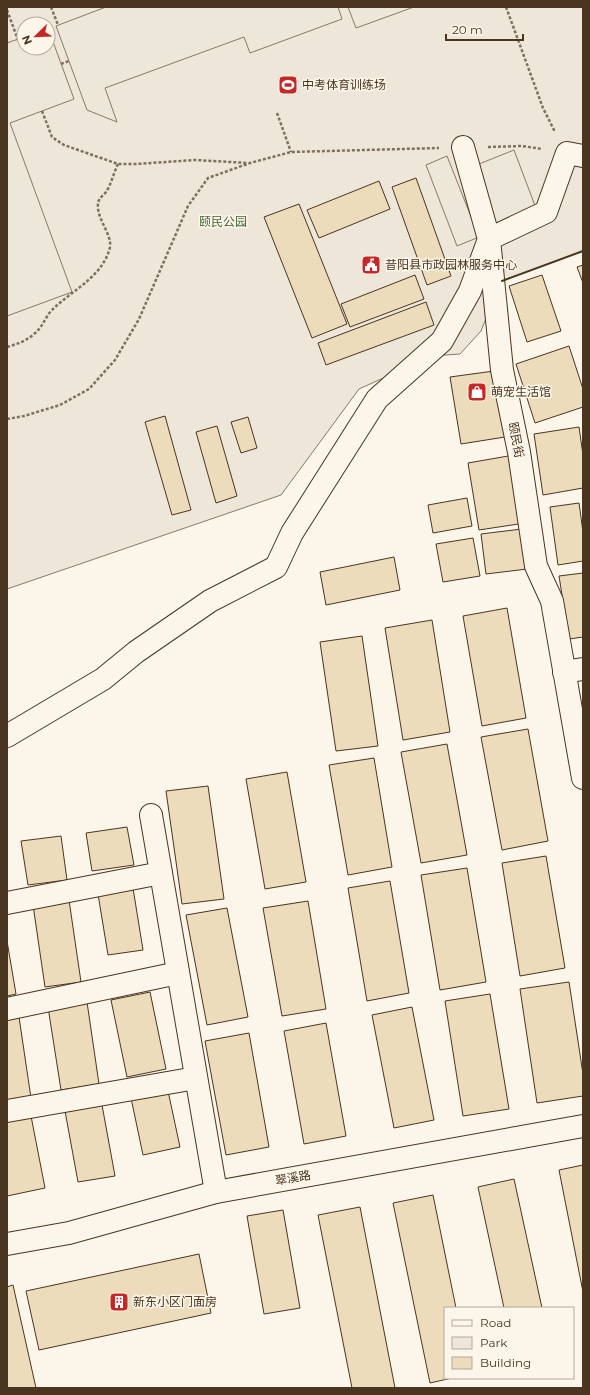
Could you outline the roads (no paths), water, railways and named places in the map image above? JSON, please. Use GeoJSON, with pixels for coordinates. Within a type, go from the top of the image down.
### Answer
{"type":"FeatureCollection","features":[{"type":"Feature","properties":{"kind":"street","name":"颐民街"},"geometry":{"type":"LineString","coordinates":[[463,147],[489,239],[502,370],[519,452],[536,566],[552,601],[574,670],[583,778]]}},
{"type":"Feature","properties":{"kind":"street"},"geometry":{"type":"LineString","coordinates":[[7,736],[103,679],[136,652],[210,601],[276,567],[292,533],[378,399],[442,341],[470,291],[489,239],[546,212],[575,155]]}},
{"type":"Feature","properties":{"kind":"street"},"geometry":{"type":"LineString","coordinates":[[151,815],[216,1192]]}},
{"type":"Feature","properties":{"kind":"street"},"geometry":{"type":"LineString","coordinates":[[7,903],[161,873]]}},
{"type":"Feature","properties":{"kind":"street"},"geometry":{"type":"LineString","coordinates":[[7,1008],[178,973]]}},
{"type":"Feature","properties":{"kind":"street"},"geometry":{"type":"LineString","coordinates":[[7,1111],[196,1078]]}},
{"type":"Feature","properties":{"kind":"street","name":"翠溪路"},"geometry":{"type":"LineString","coordinates":[[7,1244],[68,1233],[216,1192],[583,1126]]}},
{"type":"Feature","properties":{"kind":"place","name":"中考体育训练场"},"geometry":{"type":"Point","coordinates":[288,85]}},
{"type":"Feature","properties":{"kind":"place","name":"昔阳县市政园林服务中心"},"geometry":{"type":"Point","coordinates":[371,265]}},
{"type":"Feature","properties":{"kind":"place","name":"萌宠生活馆"},"geometry":{"type":"Point","coordinates":[477,392]}},
{"type":"Feature","properties":{"kind":"place","name":"新东小区门面房"},"geometry":{"type":"Point","coordinates":[119,1302]}},
{"type":"Feature","properties":{"kind":"park label","name":"颐民公园"},"geometry":{"type":"Point","coordinates":[223,222]}}]}
